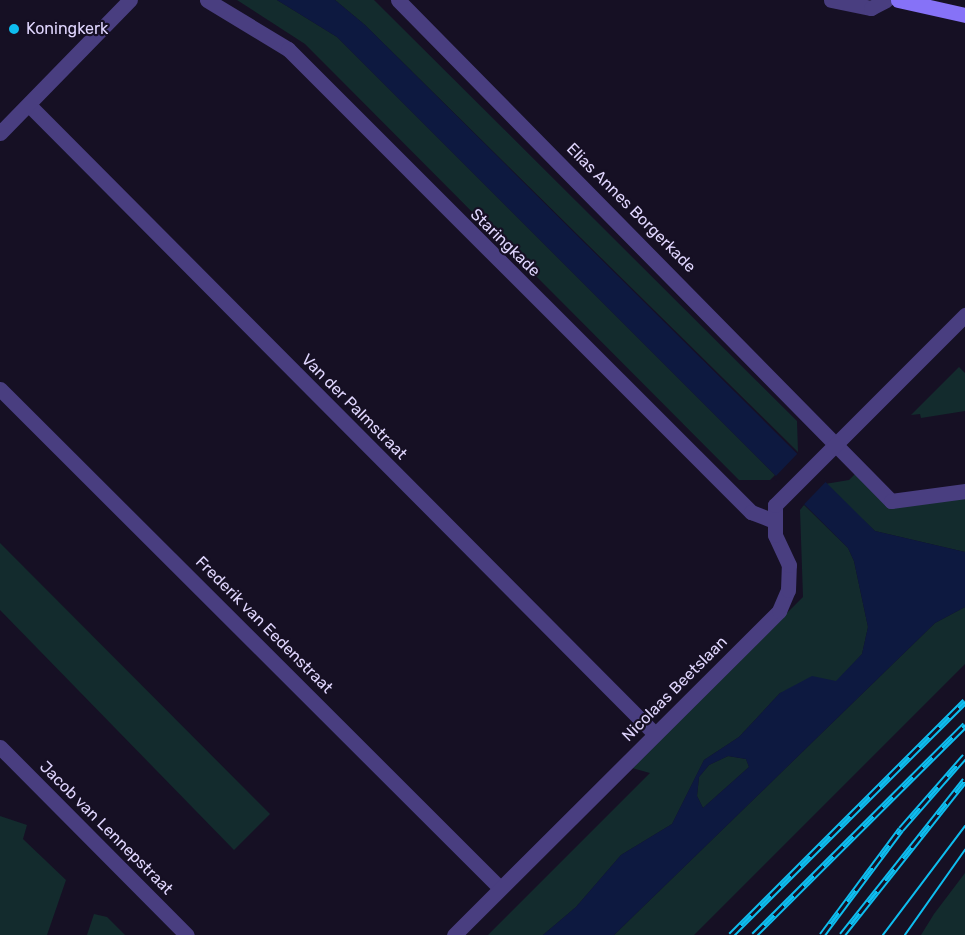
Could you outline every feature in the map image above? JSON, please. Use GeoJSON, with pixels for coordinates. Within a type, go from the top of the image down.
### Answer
{"type":"FeatureCollection","features":[{"type":"Feature","properties":{"kind":"main road"},"geometry":{"type":"LineString","coordinates":[[898,0],[965,15]]}},
{"type":"Feature","properties":{"kind":"street"},"geometry":{"type":"LineString","coordinates":[[0,133],[130,0]]}},
{"type":"Feature","properties":{"kind":"street","name":"Staringkade"},"geometry":{"type":"LineString","coordinates":[[207,0],[288,50],[751,512],[772,520]]}},
{"type":"Feature","properties":{"kind":"street","name":"Elias Annes Borgerkade"},"geometry":{"type":"LineString","coordinates":[[398,0],[838,442]]}},
{"type":"Feature","properties":{"kind":"street"},"geometry":{"type":"LineString","coordinates":[[831,0],[871,8],[886,0]]}},
{"type":"Feature","properties":{"kind":"street","name":"Van der Palmstraat"},"geometry":{"type":"LineString","coordinates":[[29,105],[655,734]]}},
{"type":"Feature","properties":{"kind":"street"},"geometry":{"type":"LineString","coordinates":[[772,520],[775,505],[784,495],[962,323]]}},
{"type":"Feature","properties":{"kind":"street","name":"Frederik van Eedenstraat"},"geometry":{"type":"LineString","coordinates":[[0,389],[500,888]]}},
{"type":"Feature","properties":{"kind":"street"},"geometry":{"type":"LineString","coordinates":[[838,442],[891,501],[965,491]]}},
{"type":"Feature","properties":{"kind":"street","name":"Nicolaas Beetslaan"},"geometry":{"type":"LineString","coordinates":[[454,935],[779,611],[788,590],[789,565],[772,520]]}},
{"type":"Feature","properties":{"kind":"street","name":"Jacob van Lennepstraat"},"geometry":{"type":"LineString","coordinates":[[0,747],[187,935]]}},
{"type":"Feature","properties":{"kind":"green space"},"geometry":{"type":"Polygon","coordinates":[[[237,0],[277,0],[337,37],[775,475],[770,480],[739,480],[305,44],[237,0]]]}},
{"type":"Feature","properties":{"kind":"green space"},"geometry":{"type":"Polygon","coordinates":[[[335,0],[374,0],[797,421],[798,452],[365,25],[335,0]]]}},
{"type":"Feature","properties":{"kind":"green space"},"geometry":{"type":"Polygon","coordinates":[[[959,367],[965,373],[965,411],[921,418],[920,414],[911,415],[959,367]]]}},
{"type":"Feature","properties":{"kind":"green space"},"geometry":{"type":"Polygon","coordinates":[[[855,474],[880,500],[965,498],[965,552],[875,531],[825,484],[849,480],[855,474]]]}},
{"type":"Feature","properties":{"kind":"green space"},"geometry":{"type":"Polygon","coordinates":[[[804,505],[848,548],[854,561],[868,627],[862,654],[836,682],[780,693],[739,737],[704,760],[672,824],[621,855],[576,907],[543,935],[488,935],[650,773],[632,768],[803,597],[800,510],[804,505]]]}},
{"type":"Feature","properties":{"kind":"green space"},"geometry":{"type":"Polygon","coordinates":[[[0,543],[270,814],[234,850],[0,610],[0,543]]]}},
{"type":"Feature","properties":{"kind":"green space"},"geometry":{"type":"Polygon","coordinates":[[[965,607],[965,664],[694,935],[614,935],[935,623],[965,607]]]}},
{"type":"Feature","properties":{"kind":"green space"},"geometry":{"type":"Polygon","coordinates":[[[728,756],[746,759],[749,767],[703,808],[697,796],[699,777],[709,765],[728,756]]]}},
{"type":"Feature","properties":{"kind":"green space"},"geometry":{"type":"Polygon","coordinates":[[[0,816],[27,825],[23,839],[66,880],[47,935],[0,935],[0,816]]]}},
{"type":"Feature","properties":{"kind":"green space"},"geometry":{"type":"Polygon","coordinates":[[[965,873],[965,935],[921,935],[934,914],[965,873]]]}},
{"type":"Feature","properties":{"kind":"green space"},"geometry":{"type":"Polygon","coordinates":[[[94,914],[107,917],[125,935],[87,935],[94,914]]]}},
{"type":"Feature","properties":{"kind":"water"},"geometry":{"type":"Polygon","coordinates":[[[277,0],[335,0],[365,25],[875,531],[965,552],[965,607],[935,623],[614,935],[543,935],[576,907],[621,855],[672,824],[704,760],[739,737],[780,693],[812,676],[836,681],[862,654],[868,627],[854,561],[848,548],[337,37],[277,0]],[[728,756],[709,765],[699,777],[697,796],[703,808],[749,767],[746,759],[728,756]]]}},
{"type":"Feature","properties":{"kind":"pier"},"geometry":{"type":"Polygon","coordinates":[[[798,453],[827,481],[802,506],[774,478],[798,453]]]}},
{"type":"Feature","properties":{"kind":"tram line"},"geometry":{"type":"LineString","coordinates":[[883,935],[965,826]]}},
{"type":"Feature","properties":{"kind":"tram line"},"geometry":{"type":"LineString","coordinates":[[905,935],[965,850]]}},
{"type":"Feature","properties":{"kind":"railway"},"geometry":{"type":"LineString","coordinates":[[731,935],[965,701]]}},
{"type":"Feature","properties":{"kind":"railway"},"geometry":{"type":"LineString","coordinates":[[754,935],[965,725]]}},
{"type":"Feature","properties":{"kind":"railway"},"geometry":{"type":"LineString","coordinates":[[822,935],[901,829],[965,756]]}},
{"type":"Feature","properties":{"kind":"railway"},"geometry":{"type":"LineString","coordinates":[[842,935],[965,780]]}},
{"type":"Feature","properties":{"kind":"place","name":"Koningkerk"},"geometry":{"type":"Point","coordinates":[14,29]}}]}
